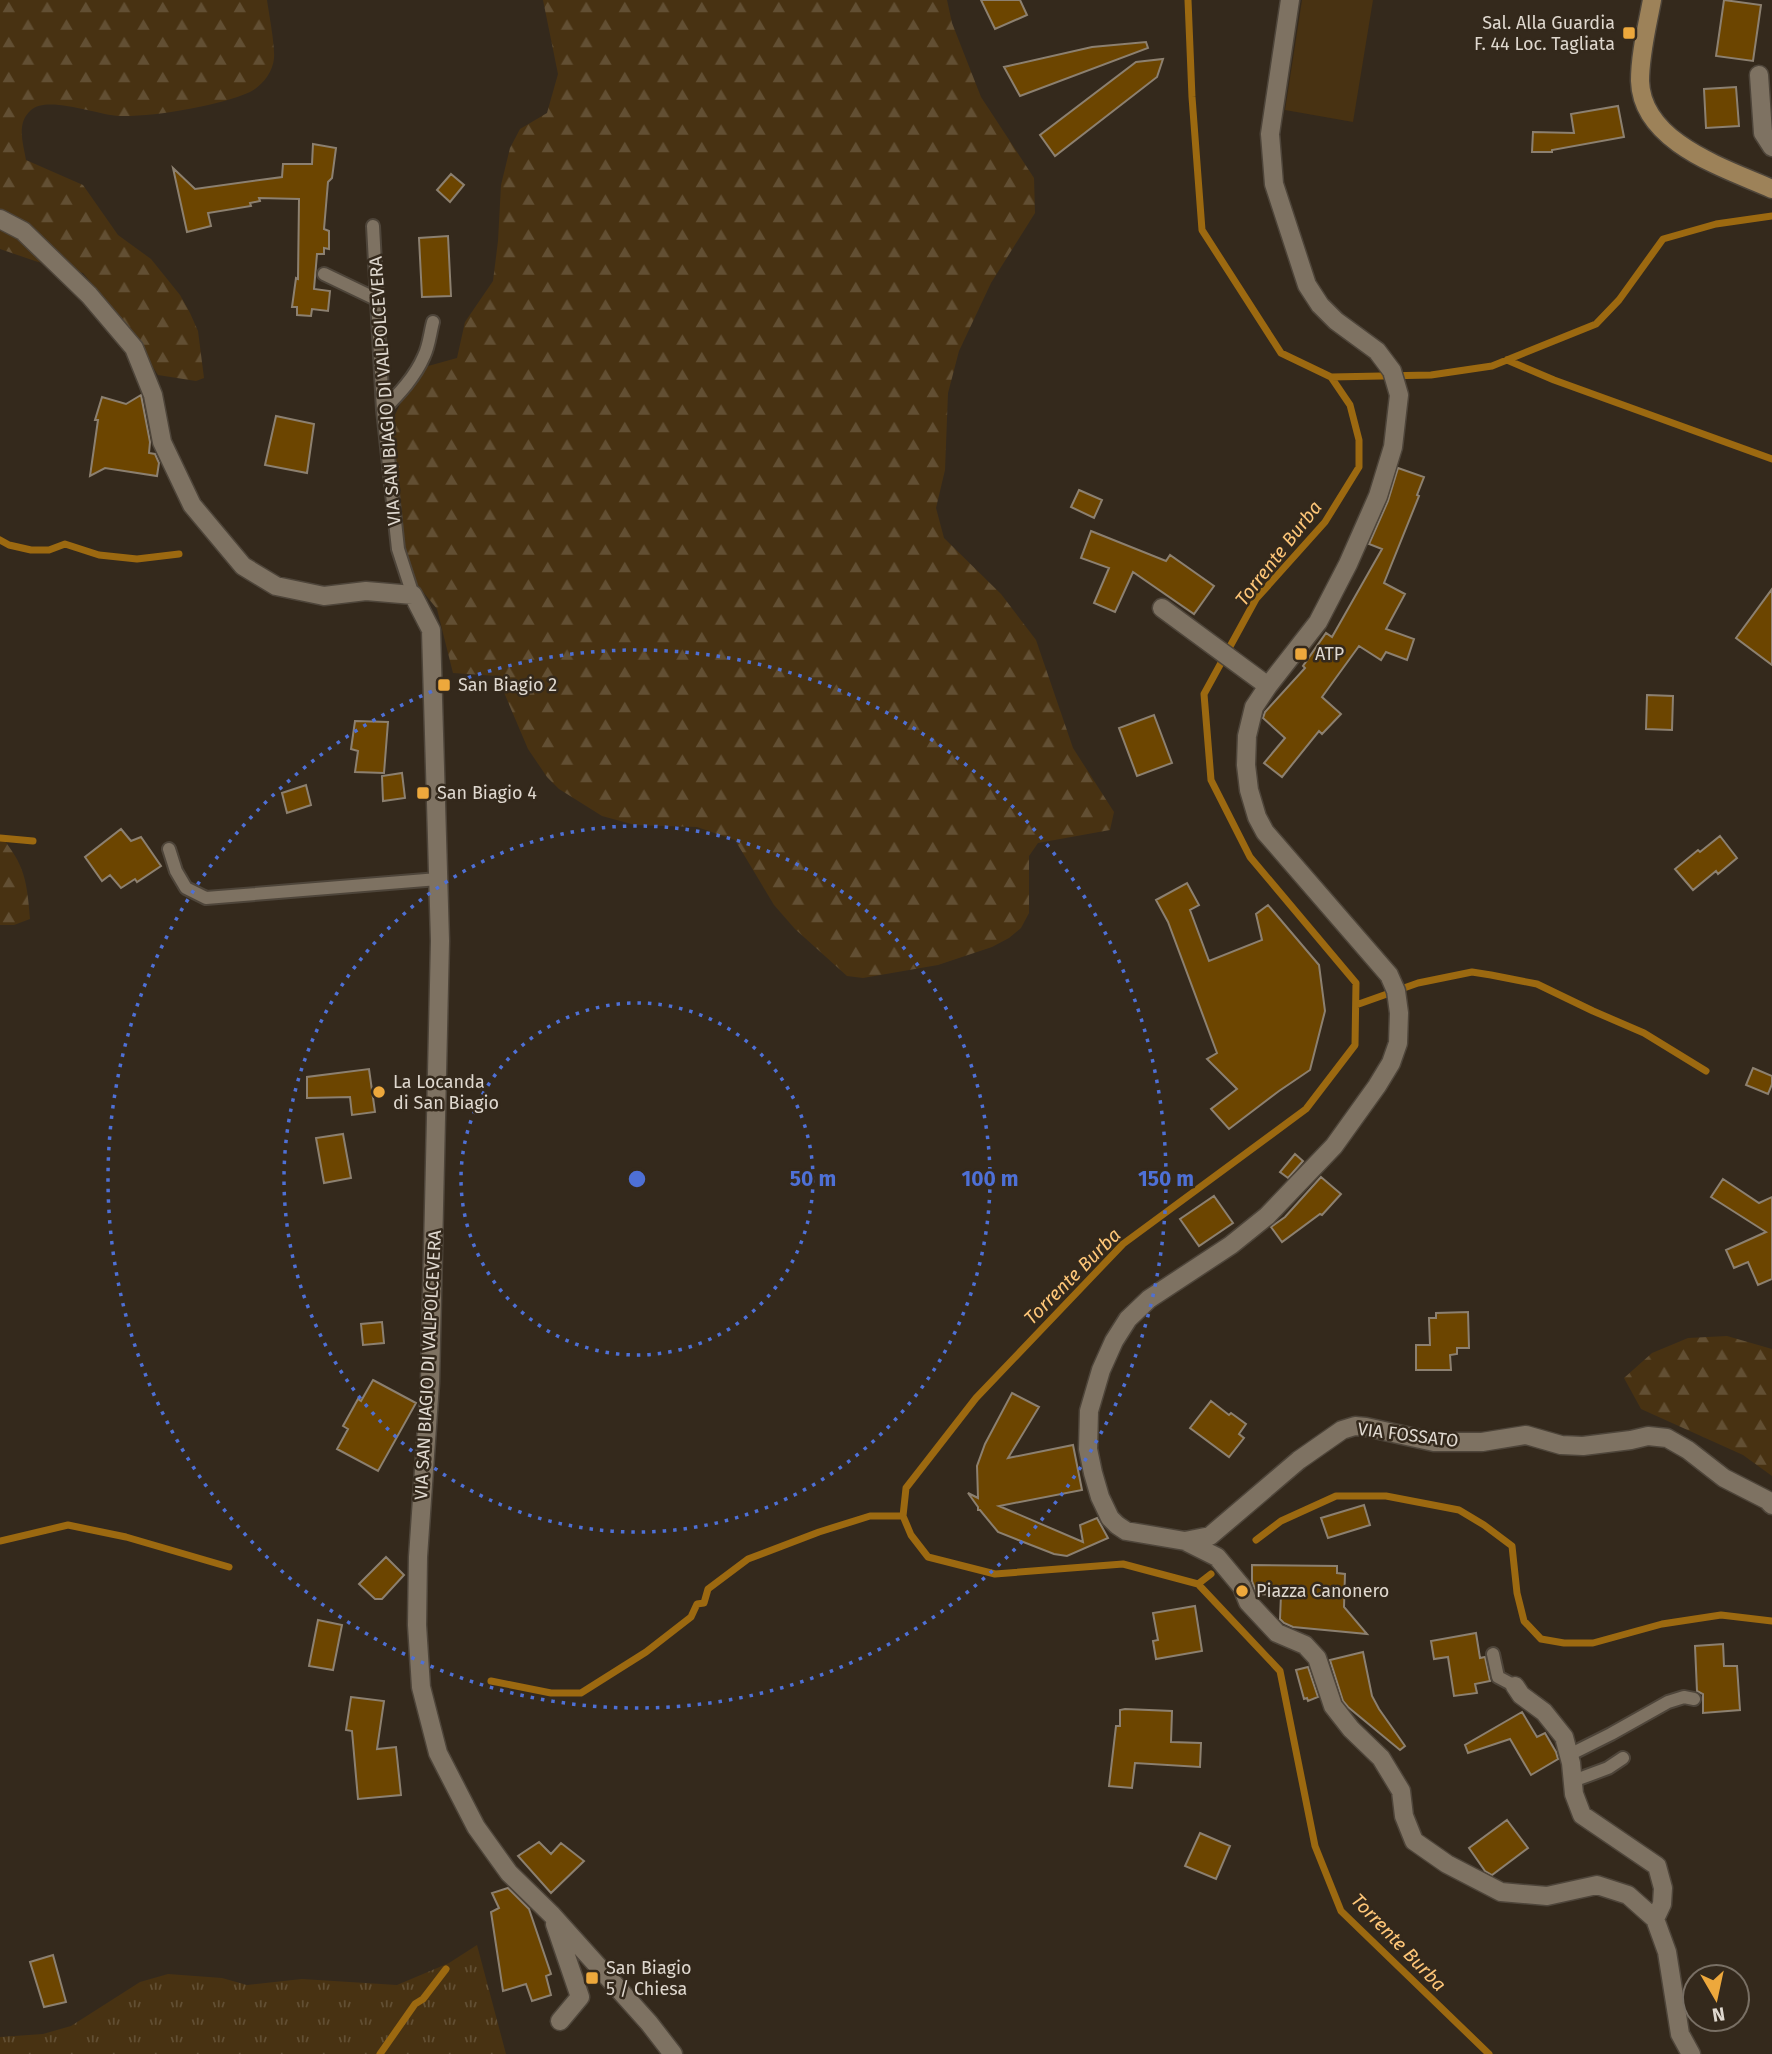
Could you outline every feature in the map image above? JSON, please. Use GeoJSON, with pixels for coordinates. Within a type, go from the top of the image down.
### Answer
{"type":"FeatureCollection","features":[{"type":"Feature","properties":{"kind":"main road"},"geometry":{"type":"LineString","coordinates":[[1652,0],[1641,58],[1640,84],[1646,105],[1655,122],[1668,136],[1705,158],[1772,189]]}},
{"type":"Feature","properties":{"kind":"street"},"geometry":{"type":"LineString","coordinates":[[1290,0],[1270,134],[1274,184],[1307,285],[1328,313],[1377,351],[1392,371],[1399,395],[1393,447],[1378,496],[1348,564],[1318,622],[1254,707],[1247,736],[1246,765],[1257,817],[1265,832],[1389,975],[1396,991],[1399,1013],[1398,1044],[1391,1063],[1377,1086],[1326,1155],[1300,1184],[1231,1245],[1149,1299],[1128,1319],[1114,1341],[1093,1393],[1087,1429],[1088,1448],[1100,1497],[1110,1518],[1117,1525],[1126,1531],[1179,1540],[1217,1557],[1242,1587],[1248,1602],[1277,1633],[1305,1645],[1317,1658],[1332,1706],[1381,1758],[1401,1791],[1404,1815],[1414,1841],[1447,1864],[1501,1892],[1547,1896],[1597,1885],[1628,1895],[1655,1919],[1667,1952],[1681,2034],[1691,2054]]}},
{"type":"Feature","properties":{"kind":"street"},"geometry":{"type":"LineString","coordinates":[[1759,75],[1763,133],[1772,146]]}},
{"type":"Feature","properties":{"kind":"street"},"geometry":{"type":"LineString","coordinates":[[0,219],[23,230],[89,295],[134,348],[153,395],[162,442],[192,505],[243,566],[276,586],[324,597],[366,591],[413,595]]}},
{"type":"Feature","properties":{"kind":"street","name":"VIA SAN BIAGIO DI VALPOLCEVERA"},"geometry":{"type":"LineString","coordinates":[[413,595],[431,630],[440,941],[431,1357],[418,1557],[417,1625],[421,1687],[438,1753],[475,1827],[509,1873],[552,1915],[649,2023],[673,2054]]}},
{"type":"Feature","properties":{"kind":"street"},"geometry":{"type":"LineString","coordinates":[[1162,608],[1268,686]]}},
{"type":"Feature","properties":{"kind":"street","name":"VIA FOSSATO"},"geometry":{"type":"LineString","coordinates":[[1179,1540],[1210,1536],[1299,1460],[1342,1430],[1355,1426],[1434,1442],[1482,1442],[1526,1435],[1561,1446],[1583,1446],[1648,1436],[1667,1438],[1688,1450],[1724,1478],[1767,1500],[1772,1506]]}},
{"type":"Feature","properties":{"kind":"street"},"geometry":{"type":"LineString","coordinates":[[1514,1692],[1544,1712],[1564,1737],[1574,1794],[1583,1815],[1657,1866],[1663,1888],[1662,1904],[1655,1919]]}},
{"type":"Feature","properties":{"kind":"street"},"geometry":{"type":"LineString","coordinates":[[552,1915],[580,1997],[560,2021]]}},
{"type":"Feature","properties":{"kind":"lane","name":"VIA SAN BIAGIO DI VALPOLCEVERA"},"geometry":{"type":"LineString","coordinates":[[373,226],[383,411],[398,549],[413,595]]}},
{"type":"Feature","properties":{"kind":"lane"},"geometry":{"type":"LineString","coordinates":[[324,274],[376,299]]}},
{"type":"Feature","properties":{"kind":"lane"},"geometry":{"type":"LineString","coordinates":[[383,411],[403,390],[415,372],[425,354],[433,322]]}},
{"type":"Feature","properties":{"kind":"lane"},"geometry":{"type":"LineString","coordinates":[[169,849],[176,871],[186,888],[206,898],[438,879]]}},
{"type":"Feature","properties":{"kind":"lane"},"geometry":{"type":"LineString","coordinates":[[1493,1654],[1498,1677],[1514,1692]]}},
{"type":"Feature","properties":{"kind":"lane"},"geometry":{"type":"LineString","coordinates":[[1569,1755],[1668,1702],[1684,1697],[1694,1699]]}},
{"type":"Feature","properties":{"kind":"lane"},"geometry":{"type":"LineString","coordinates":[[1573,1781],[1608,1768],[1623,1758]]}},
{"type":"Feature","properties":{"kind":"green space"},"geometry":{"type":"Polygon","coordinates":[[[0,0],[267,0],[274,58],[266,78],[250,92],[204,106],[133,116],[110,115],[49,104],[31,110],[22,127],[26,160],[83,185],[118,235],[151,259],[180,295],[198,331],[204,378],[196,381],[158,375],[122,320],[83,273],[0,249],[0,0]]]}},
{"type":"Feature","properties":{"kind":"green space"},"geometry":{"type":"Polygon","coordinates":[[[543,0],[947,0],[952,23],[981,97],[1034,178],[1035,213],[991,283],[959,351],[948,393],[945,470],[936,508],[944,538],[1001,594],[1036,640],[1073,748],[1114,812],[1110,830],[1038,843],[1029,856],[1029,913],[1021,928],[992,947],[938,965],[863,978],[847,976],[795,929],[774,905],[735,840],[697,827],[635,825],[602,816],[559,789],[547,777],[528,749],[497,676],[453,673],[437,609],[415,582],[389,486],[384,438],[421,368],[457,358],[465,322],[493,281],[501,185],[510,148],[520,129],[547,113],[558,74],[543,0]]]}},
{"type":"Feature","properties":{"kind":"green space"},"geometry":{"type":"Polygon","coordinates":[[[1302,0],[1373,0],[1353,122],[1285,110],[1302,0]]]}},
{"type":"Feature","properties":{"kind":"green space"},"geometry":{"type":"Polygon","coordinates":[[[0,835],[20,865],[28,894],[30,919],[14,925],[0,925],[0,835]]]}},
{"type":"Feature","properties":{"kind":"green space"},"geometry":{"type":"Polygon","coordinates":[[[1727,1336],[1772,1349],[1772,1476],[1743,1455],[1641,1409],[1624,1378],[1652,1353],[1688,1338],[1727,1336]]]}},
{"type":"Feature","properties":{"kind":"green space"},"geometry":{"type":"Polygon","coordinates":[[[477,1945],[506,2054],[0,2054],[0,2037],[43,2034],[71,2026],[140,1982],[168,1974],[222,1978],[247,1985],[302,1979],[397,1985],[449,1963],[477,1945]]]}},
{"type":"Feature","properties":{"kind":"building"},"geometry":{"type":"Polygon","coordinates":[[[981,0],[1020,0],[1027,15],[995,29],[981,0]]]}},
{"type":"Feature","properties":{"kind":"building"},"geometry":{"type":"Polygon","coordinates":[[[1724,0],[1761,5],[1753,61],[1716,56],[1724,0]]]}},
{"type":"Feature","properties":{"kind":"building"},"geometry":{"type":"Polygon","coordinates":[[[1146,42],[1148,48],[1020,96],[1004,67],[1092,47],[1146,42]]]}},
{"type":"Feature","properties":{"kind":"building"},"geometry":{"type":"Polygon","coordinates":[[[1163,59],[1157,77],[1055,156],[1040,135],[1136,62],[1163,59]]]}},
{"type":"Feature","properties":{"kind":"building"},"geometry":{"type":"Polygon","coordinates":[[[1736,87],[1739,126],[1706,128],[1704,89],[1736,87]]]}},
{"type":"Feature","properties":{"kind":"building"},"geometry":{"type":"Polygon","coordinates":[[[1618,106],[1624,137],[1552,152],[1532,152],[1533,132],[1574,133],[1571,114],[1618,106]]]}},
{"type":"Feature","properties":{"kind":"building"},"geometry":{"type":"Polygon","coordinates":[[[313,144],[336,148],[332,178],[328,182],[324,229],[329,231],[329,249],[324,248],[324,254],[317,254],[314,289],[330,291],[328,311],[312,309],[311,316],[297,315],[297,307],[292,307],[296,278],[298,279],[299,199],[259,198],[260,201],[250,203],[251,206],[208,213],[211,226],[187,232],[173,168],[195,189],[282,177],[283,164],[312,164],[313,144]]]}},
{"type":"Feature","properties":{"kind":"building"},"geometry":{"type":"Polygon","coordinates":[[[451,174],[464,185],[450,202],[437,190],[451,174]]]}},
{"type":"Feature","properties":{"kind":"building"},"geometry":{"type":"Polygon","coordinates":[[[448,236],[451,296],[422,297],[419,238],[448,236]]]}},
{"type":"Feature","properties":{"kind":"building"},"geometry":{"type":"Polygon","coordinates":[[[141,395],[150,442],[149,453],[155,454],[159,463],[157,476],[105,468],[90,476],[98,420],[95,420],[102,397],[126,404],[141,395]]]}},
{"type":"Feature","properties":{"kind":"building"},"geometry":{"type":"Polygon","coordinates":[[[276,416],[314,424],[307,473],[265,465],[276,416]]]}},
{"type":"Feature","properties":{"kind":"building"},"geometry":{"type":"Polygon","coordinates":[[[1398,468],[1424,477],[1384,583],[1405,594],[1386,629],[1414,639],[1407,660],[1386,652],[1381,660],[1359,646],[1322,697],[1341,714],[1322,734],[1319,731],[1282,777],[1264,763],[1285,738],[1263,718],[1265,712],[1305,668],[1303,666],[1326,633],[1332,637],[1382,549],[1369,544],[1388,501],[1398,468]]]}},
{"type":"Feature","properties":{"kind":"building"},"geometry":{"type":"Polygon","coordinates":[[[1079,490],[1102,500],[1094,518],[1071,507],[1079,490]]]}},
{"type":"Feature","properties":{"kind":"building"},"geometry":{"type":"Polygon","coordinates":[[[1091,531],[1166,561],[1170,555],[1214,586],[1194,614],[1133,572],[1115,612],[1094,603],[1109,568],[1081,558],[1091,531]]]}},
{"type":"Feature","properties":{"kind":"building"},"geometry":{"type":"Polygon","coordinates":[[[1772,589],[1772,665],[1736,638],[1772,589]]]}},
{"type":"Feature","properties":{"kind":"building"},"geometry":{"type":"Polygon","coordinates":[[[1647,695],[1673,696],[1672,730],[1646,729],[1647,695]]]}},
{"type":"Feature","properties":{"kind":"building"},"geometry":{"type":"Polygon","coordinates":[[[1154,715],[1172,763],[1137,776],[1119,728],[1154,715]]]}},
{"type":"Feature","properties":{"kind":"building"},"geometry":{"type":"Polygon","coordinates":[[[355,721],[388,722],[384,773],[355,772],[358,751],[351,749],[355,721]]]}},
{"type":"Feature","properties":{"kind":"building"},"geometry":{"type":"Polygon","coordinates":[[[402,773],[405,798],[383,801],[382,776],[402,773]]]}},
{"type":"Feature","properties":{"kind":"building"},"geometry":{"type":"Polygon","coordinates":[[[306,785],[311,805],[287,813],[282,793],[306,785]]]}},
{"type":"Feature","properties":{"kind":"building"},"geometry":{"type":"Polygon","coordinates":[[[121,829],[131,841],[141,837],[161,866],[137,882],[135,879],[121,888],[110,875],[102,881],[85,857],[121,829]]]}},
{"type":"Feature","properties":{"kind":"building"},"geometry":{"type":"Polygon","coordinates":[[[1720,836],[1737,858],[1693,890],[1675,869],[1720,836]]]}},
{"type":"Feature","properties":{"kind":"building"},"geometry":{"type":"Polygon","coordinates":[[[1187,883],[1199,905],[1190,910],[1209,961],[1262,940],[1256,914],[1268,905],[1319,965],[1325,1011],[1310,1070],[1229,1129],[1211,1109],[1237,1089],[1207,1059],[1217,1053],[1168,922],[1156,900],[1187,883]]]}},
{"type":"Feature","properties":{"kind":"building"},"geometry":{"type":"Polygon","coordinates":[[[1753,1068],[1772,1076],[1768,1094],[1746,1085],[1753,1068]]]}},
{"type":"Feature","properties":{"kind":"building"},"geometry":{"type":"Polygon","coordinates":[[[369,1069],[375,1112],[352,1115],[350,1097],[307,1098],[307,1077],[369,1069]]]}},
{"type":"Feature","properties":{"kind":"building"},"geometry":{"type":"Polygon","coordinates":[[[343,1134],[351,1178],[324,1183],[316,1138],[343,1134]]]}},
{"type":"Feature","properties":{"kind":"building"},"geometry":{"type":"Polygon","coordinates":[[[1295,1154],[1303,1161],[1288,1178],[1280,1172],[1295,1154]]]}},
{"type":"Feature","properties":{"kind":"building"},"geometry":{"type":"Polygon","coordinates":[[[1321,1177],[1341,1194],[1322,1215],[1282,1242],[1271,1227],[1285,1217],[1321,1177]]]}},
{"type":"Feature","properties":{"kind":"building"},"geometry":{"type":"Polygon","coordinates":[[[1723,1179],[1759,1203],[1772,1197],[1772,1279],[1758,1285],[1748,1262],[1734,1268],[1726,1250],[1766,1232],[1711,1197],[1723,1179]]]}},
{"type":"Feature","properties":{"kind":"building"},"geometry":{"type":"Polygon","coordinates":[[[1214,1196],[1233,1223],[1199,1246],[1180,1219],[1214,1196]]]}},
{"type":"Feature","properties":{"kind":"building"},"geometry":{"type":"Polygon","coordinates":[[[1468,1312],[1469,1348],[1457,1348],[1457,1354],[1450,1355],[1451,1370],[1416,1370],[1416,1345],[1430,1345],[1429,1318],[1436,1318],[1436,1313],[1468,1312]]]}},
{"type":"Feature","properties":{"kind":"building"},"geometry":{"type":"Polygon","coordinates":[[[382,1322],[384,1343],[363,1345],[361,1324],[382,1322]]]}},
{"type":"Feature","properties":{"kind":"building"},"geometry":{"type":"Polygon","coordinates":[[[373,1380],[416,1403],[378,1471],[337,1449],[348,1429],[343,1426],[358,1399],[361,1401],[373,1380]]]}},
{"type":"Feature","properties":{"kind":"building"},"geometry":{"type":"Polygon","coordinates":[[[1012,1393],[1039,1407],[1008,1458],[1073,1445],[1082,1490],[999,1506],[1083,1542],[1080,1525],[1097,1518],[1108,1538],[1067,1556],[1054,1554],[998,1532],[978,1510],[968,1493],[978,1498],[977,1466],[985,1444],[1012,1393]]]}},
{"type":"Feature","properties":{"kind":"building"},"geometry":{"type":"Polygon","coordinates":[[[1211,1401],[1246,1424],[1239,1434],[1244,1438],[1229,1457],[1190,1428],[1211,1401]]]}},
{"type":"Feature","properties":{"kind":"building"},"geometry":{"type":"Polygon","coordinates":[[[1364,1505],[1370,1525],[1328,1538],[1321,1518],[1364,1505]]]}},
{"type":"Feature","properties":{"kind":"building"},"geometry":{"type":"Polygon","coordinates":[[[386,1557],[404,1575],[382,1599],[375,1599],[359,1584],[386,1557]]]}},
{"type":"Feature","properties":{"kind":"building"},"geometry":{"type":"Polygon","coordinates":[[[1252,1565],[1337,1566],[1337,1573],[1345,1574],[1344,1607],[1367,1634],[1293,1627],[1284,1623],[1280,1619],[1281,1595],[1257,1594],[1252,1581],[1252,1565]]]}},
{"type":"Feature","properties":{"kind":"building"},"geometry":{"type":"Polygon","coordinates":[[[1195,1606],[1202,1651],[1156,1659],[1153,1641],[1158,1640],[1153,1613],[1195,1606]]]}},
{"type":"Feature","properties":{"kind":"building"},"geometry":{"type":"Polygon","coordinates":[[[318,1620],[342,1625],[333,1670],[309,1666],[318,1620]]]}},
{"type":"Feature","properties":{"kind":"building"},"geometry":{"type":"Polygon","coordinates":[[[1476,1633],[1480,1658],[1485,1657],[1490,1681],[1475,1684],[1477,1693],[1454,1696],[1448,1657],[1434,1659],[1431,1641],[1476,1633]]]}},
{"type":"Feature","properties":{"kind":"building"},"geometry":{"type":"Polygon","coordinates":[[[1723,1644],[1724,1666],[1737,1666],[1740,1710],[1703,1713],[1703,1694],[1697,1691],[1695,1646],[1723,1644]]]}},
{"type":"Feature","properties":{"kind":"building"},"geometry":{"type":"Polygon","coordinates":[[[1363,1652],[1372,1696],[1405,1746],[1400,1750],[1343,1701],[1330,1660],[1363,1652]]]}},
{"type":"Feature","properties":{"kind":"building"},"geometry":{"type":"Polygon","coordinates":[[[1308,1667],[1318,1697],[1308,1701],[1307,1698],[1304,1699],[1296,1670],[1308,1667]]]}},
{"type":"Feature","properties":{"kind":"building"},"geometry":{"type":"Polygon","coordinates":[[[351,1697],[384,1701],[377,1749],[396,1747],[401,1795],[358,1799],[352,1731],[346,1730],[351,1697]]]}},
{"type":"Feature","properties":{"kind":"building"},"geometry":{"type":"Polygon","coordinates":[[[1120,1710],[1172,1711],[1171,1742],[1201,1743],[1200,1767],[1135,1763],[1132,1788],[1109,1786],[1116,1726],[1120,1726],[1120,1710]]]}},
{"type":"Feature","properties":{"kind":"building"},"geometry":{"type":"Polygon","coordinates":[[[1522,1712],[1537,1737],[1545,1733],[1558,1759],[1531,1775],[1510,1739],[1468,1753],[1465,1745],[1522,1712]]]}},
{"type":"Feature","properties":{"kind":"building"},"geometry":{"type":"Polygon","coordinates":[[[1507,1820],[1528,1848],[1492,1875],[1485,1871],[1469,1848],[1507,1820]]]}},
{"type":"Feature","properties":{"kind":"building"},"geometry":{"type":"Polygon","coordinates":[[[1200,1833],[1230,1846],[1216,1879],[1185,1866],[1200,1833]]]}},
{"type":"Feature","properties":{"kind":"building"},"geometry":{"type":"Polygon","coordinates":[[[539,1842],[551,1854],[561,1843],[584,1861],[551,1893],[518,1856],[539,1842]]]}},
{"type":"Feature","properties":{"kind":"building"},"geometry":{"type":"Polygon","coordinates":[[[508,1888],[529,1909],[551,1974],[546,1976],[551,1995],[532,2001],[526,1984],[503,1991],[491,1912],[499,1908],[492,1893],[508,1888]]]}},
{"type":"Feature","properties":{"kind":"building"},"geometry":{"type":"Polygon","coordinates":[[[53,1955],[66,2002],[44,2007],[30,1962],[53,1955]]]}},
{"type":"Feature","properties":{"kind":"waterway","name":"Torrente Burba"},"geometry":{"type":"LineString","coordinates":[[1188,0],[1202,230],[1281,353],[1331,377],[1350,405],[1359,440],[1359,467],[1325,522],[1256,599],[1204,694],[1211,780],[1250,857],[1356,983],[1355,1045],[1306,1109],[1123,1244],[976,1398],[906,1488],[903,1516],[911,1535],[928,1557],[995,1574],[1123,1564],[1198,1584],[1280,1671],[1315,1846],[1341,1911],[1489,2054]]}},
{"type":"Feature","properties":{"kind":"waterway"},"geometry":{"type":"LineString","coordinates":[[1331,377],[1431,375],[1492,366],[1596,324],[1619,300],[1663,239],[1716,224],[1772,216]]}},
{"type":"Feature","properties":{"kind":"waterway"},"geometry":{"type":"LineString","coordinates":[[1507,360],[1554,380],[1772,459]]}},
{"type":"Feature","properties":{"kind":"waterway"},"geometry":{"type":"LineString","coordinates":[[0,540],[31,550],[49,550],[65,544],[99,555],[137,559],[179,554]]}},
{"type":"Feature","properties":{"kind":"waterway"},"geometry":{"type":"LineString","coordinates":[[0,838],[33,841]]}},
{"type":"Feature","properties":{"kind":"waterway"},"geometry":{"type":"LineString","coordinates":[[1356,1005],[1418,983],[1472,972],[1491,975],[1537,984],[1644,1033],[1706,1071]]}},
{"type":"Feature","properties":{"kind":"waterway"},"geometry":{"type":"LineString","coordinates":[[1256,1540],[1281,1521],[1336,1496],[1386,1496],[1459,1510],[1512,1546],[1517,1593],[1524,1621],[1541,1639],[1564,1643],[1593,1643],[1662,1624],[1721,1615],[1772,1621]]}},
{"type":"Feature","properties":{"kind":"waterway"},"geometry":{"type":"LineString","coordinates":[[491,1681],[551,1693],[581,1693],[646,1652],[691,1617],[697,1604],[704,1603],[708,1589],[748,1559],[870,1516],[903,1516]]}},
{"type":"Feature","properties":{"kind":"waterway"},"geometry":{"type":"LineString","coordinates":[[0,1541],[68,1525],[126,1537],[229,1567]]}},
{"type":"Feature","properties":{"kind":"waterway"},"geometry":{"type":"LineString","coordinates":[[1198,1584],[1211,1574]]}},
{"type":"Feature","properties":{"kind":"waterway"},"geometry":{"type":"LineString","coordinates":[[380,2054],[415,2004],[423,1999],[446,1969]]}},
{"type":"Feature","properties":{"kind":"place","name":"Sal. Alla Guardia F. 44 Loc. Tagliata"},"geometry":{"type":"Point","coordinates":[1629,33]}},
{"type":"Feature","properties":{"kind":"place","name":"ATP"},"geometry":{"type":"Point","coordinates":[1301,654]}},
{"type":"Feature","properties":{"kind":"place","name":"San Biagio 2"},"geometry":{"type":"Point","coordinates":[444,685]}},
{"type":"Feature","properties":{"kind":"place","name":"San Biagio 4"},"geometry":{"type":"Point","coordinates":[423,793]}},
{"type":"Feature","properties":{"kind":"place","name":"La Locanda di San Biagio"},"geometry":{"type":"Point","coordinates":[379,1092]}},
{"type":"Feature","properties":{"kind":"place","name":"Piazza Canonero"},"geometry":{"type":"Point","coordinates":[1242,1591]}},
{"type":"Feature","properties":{"kind":"place","name":"San Biagio 5 / Chiesa"},"geometry":{"type":"Point","coordinates":[592,1978]}}]}
